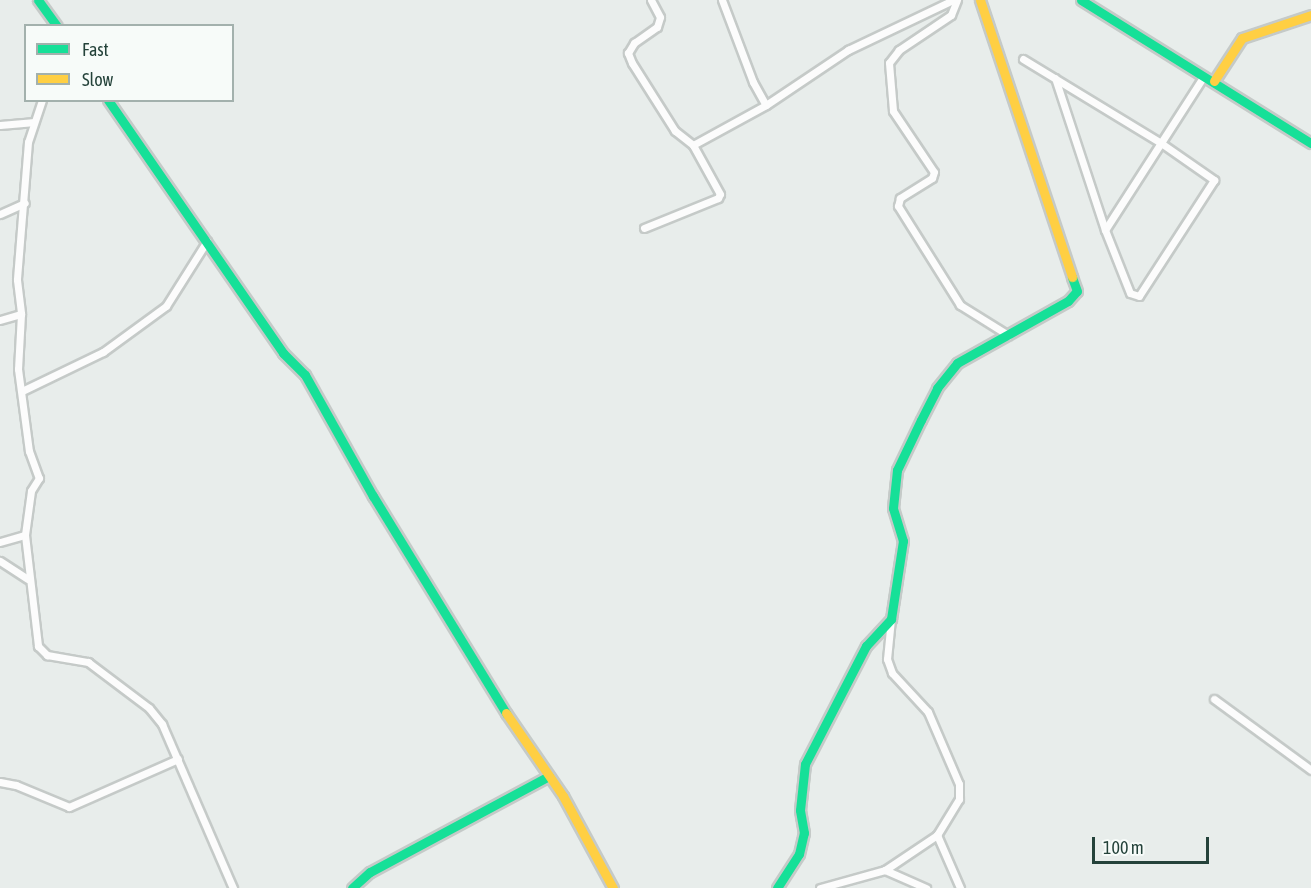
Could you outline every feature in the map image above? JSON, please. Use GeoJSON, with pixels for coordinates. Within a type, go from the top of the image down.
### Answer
{"type":"FeatureCollection","features":[{"type":"Feature","properties":{"kind":"street"},"geometry":{"type":"LineString","coordinates":[[38,0],[56,24]]}},
{"type":"Feature","properties":{"kind":"street"},"geometry":{"type":"LineString","coordinates":[[644,228],[720,196],[693,145],[675,131],[628,53],[634,43],[657,27],[660,17],[651,0]]}},
{"type":"Feature","properties":{"kind":"street"},"geometry":{"type":"LineString","coordinates":[[722,0],[753,82],[766,105]]}},
{"type":"Feature","properties":{"kind":"street"},"geometry":{"type":"LineString","coordinates":[[693,145],[766,105],[848,50],[955,0]]}},
{"type":"Feature","properties":{"kind":"street"},"geometry":{"type":"LineString","coordinates":[[955,0],[951,15],[899,50],[889,63],[893,111],[934,172],[932,178],[900,198],[898,206],[960,305],[1008,334]]}},
{"type":"Feature","properties":{"kind":"street"},"geometry":{"type":"LineString","coordinates":[[820,888],[885,870],[937,835],[959,799],[959,784],[928,712],[892,673],[887,659],[903,541],[893,508],[897,470],[945,376],[964,357],[1068,301],[1077,291],[1076,278],[980,0]]}},
{"type":"Feature","properties":{"kind":"street"},"geometry":{"type":"LineString","coordinates":[[1081,0],[1311,143]]}},
{"type":"Feature","properties":{"kind":"street"},"geometry":{"type":"LineString","coordinates":[[1214,81],[1242,38],[1311,15]]}},
{"type":"Feature","properties":{"kind":"street"},"geometry":{"type":"LineString","coordinates":[[1023,59],[1055,78],[1161,143],[1214,182],[1141,296],[1130,293],[1105,230],[1082,169],[1055,78]]}},
{"type":"Feature","properties":{"kind":"street"},"geometry":{"type":"LineString","coordinates":[[1105,230],[1204,76]]}},
{"type":"Feature","properties":{"kind":"street"},"geometry":{"type":"LineString","coordinates":[[41,102],[32,122],[17,280],[21,314],[18,369],[29,451],[39,478],[31,491],[26,535],[28,579],[42,651],[88,662],[132,693],[162,724],[233,888]]}},
{"type":"Feature","properties":{"kind":"street"},"geometry":{"type":"LineString","coordinates":[[109,102],[283,353],[305,375],[373,496],[549,776],[613,888]]}},
{"type":"Feature","properties":{"kind":"street"},"geometry":{"type":"LineString","coordinates":[[0,125],[32,122]]}},
{"type":"Feature","properties":{"kind":"street"},"geometry":{"type":"LineString","coordinates":[[0,214],[25,203]]}},
{"type":"Feature","properties":{"kind":"street"},"geometry":{"type":"LineString","coordinates":[[22,391],[103,352],[158,313],[180,287],[207,241]]}},
{"type":"Feature","properties":{"kind":"street"},"geometry":{"type":"LineString","coordinates":[[0,320],[21,314]]}},
{"type":"Feature","properties":{"kind":"street"},"geometry":{"type":"LineString","coordinates":[[0,542],[26,535]]}},
{"type":"Feature","properties":{"kind":"street"},"geometry":{"type":"LineString","coordinates":[[0,561],[28,579]]}},
{"type":"Feature","properties":{"kind":"street"},"geometry":{"type":"LineString","coordinates":[[777,888],[799,854],[804,833],[800,810],[805,764],[866,646],[891,619]]}},
{"type":"Feature","properties":{"kind":"street"},"geometry":{"type":"LineString","coordinates":[[1214,699],[1311,770]]}},
{"type":"Feature","properties":{"kind":"street"},"geometry":{"type":"LineString","coordinates":[[0,782],[16,785],[69,807],[178,759]]}},
{"type":"Feature","properties":{"kind":"street"},"geometry":{"type":"LineString","coordinates":[[352,888],[370,872],[549,776]]}},
{"type":"Feature","properties":{"kind":"street"},"geometry":{"type":"LineString","coordinates":[[937,835],[960,888]]}},
{"type":"Feature","properties":{"kind":"street"},"geometry":{"type":"LineString","coordinates":[[885,870],[926,888]]}},
{"type":"Feature","properties":{"kind":"traffic: fast"},"geometry":{"type":"LineString","coordinates":[[38,0],[56,24]]}},
{"type":"Feature","properties":{"kind":"traffic: fast"},"geometry":{"type":"LineString","coordinates":[[1081,0],[1311,143]]}},
{"type":"Feature","properties":{"kind":"traffic: fast"},"geometry":{"type":"LineString","coordinates":[[109,102],[283,353],[305,375],[373,496],[506,713]]}},
{"type":"Feature","properties":{"kind":"traffic: fast"},"geometry":{"type":"LineString","coordinates":[[777,888],[799,854],[804,833],[800,810],[805,764],[866,646],[891,619],[903,541],[893,508],[897,470],[921,420],[937,388],[957,363],[1068,301],[1077,291],[1072,277]]}},
{"type":"Feature","properties":{"kind":"traffic: fast"},"geometry":{"type":"LineString","coordinates":[[352,888],[370,872],[549,776]]}},
{"type":"Feature","properties":{"kind":"traffic: slow"},"geometry":{"type":"LineString","coordinates":[[980,0],[1072,277]]}},
{"type":"Feature","properties":{"kind":"traffic: slow"},"geometry":{"type":"LineString","coordinates":[[1214,81],[1242,38],[1311,15]]}},
{"type":"Feature","properties":{"kind":"traffic: slow"},"geometry":{"type":"LineString","coordinates":[[506,713],[563,796],[613,888]]}}]}
